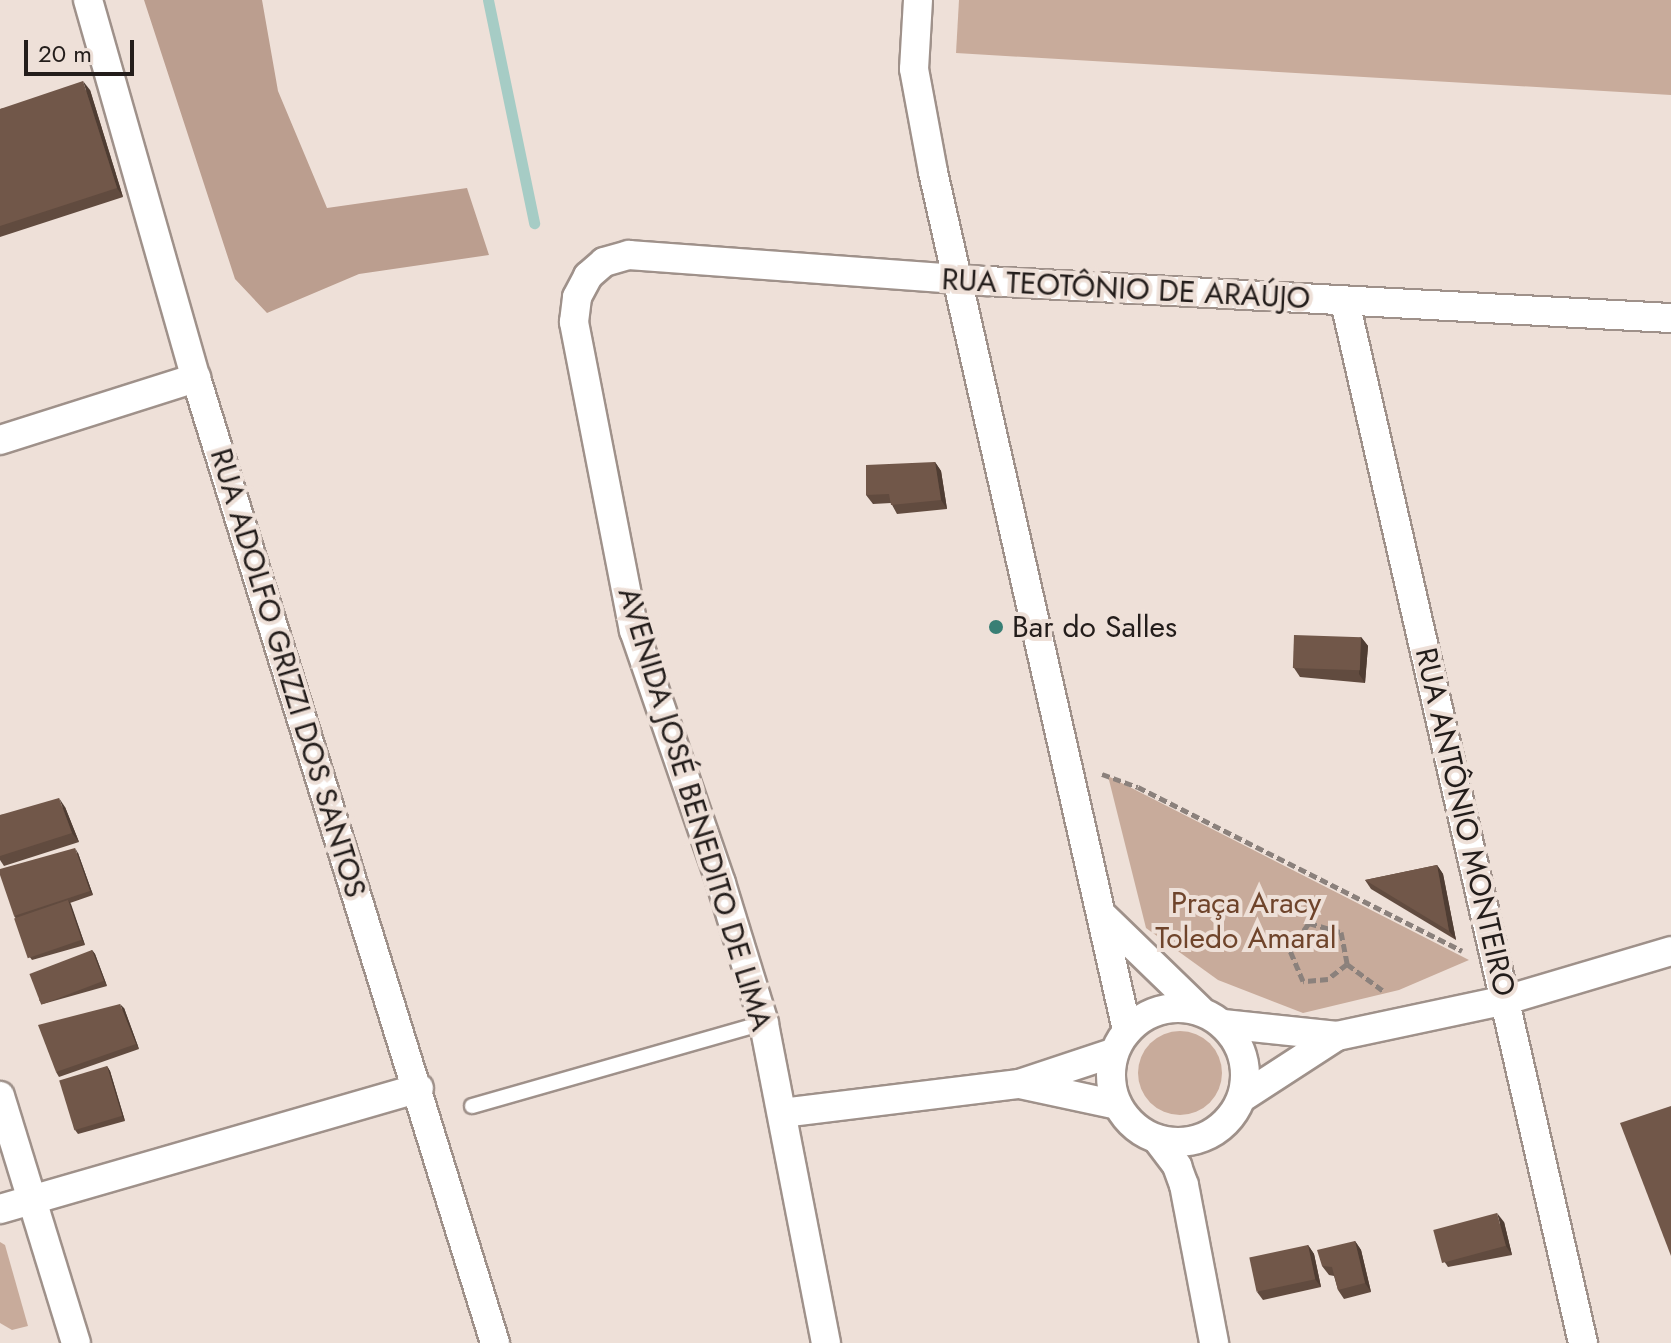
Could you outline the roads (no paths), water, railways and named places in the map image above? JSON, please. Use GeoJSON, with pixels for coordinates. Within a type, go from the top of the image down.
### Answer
{"type":"FeatureCollection","features":[{"type":"Feature","properties":{"kind":"street","name":"RUA ADOLFO GRIZZI DOS SANTOS"},"geometry":{"type":"LineString","coordinates":[[88,0],[196,378],[419,1088],[495,1343]]}},
{"type":"Feature","properties":{"kind":"street"},"geometry":{"type":"LineString","coordinates":[[918,0],[914,69],[958,279],[1101,914],[1120,1042],[1110,1080],[1117,1105],[1133,1126],[1157,1139],[1183,1143],[1209,1136],[1230,1120],[1243,1097],[1247,1070],[1240,1044],[1101,914]]}},
{"type":"Feature","properties":{"kind":"street","name":"RUA TEOTÔNIO DE ARAÚJO"},"geometry":{"type":"LineString","coordinates":[[588,276],[604,262],[629,255],[958,279],[1671,318]]}},
{"type":"Feature","properties":{"kind":"street","name":"AVENIDA JOSÉ BENEDITO DE LIMA"},"geometry":{"type":"LineString","coordinates":[[588,276],[577,297],[574,322],[634,631],[716,868],[764,1023],[826,1343]]}},
{"type":"Feature","properties":{"kind":"street","name":"RUA ANTÔNIO MONTEIRO"},"geometry":{"type":"LineString","coordinates":[[1345,302],[1583,1343]]}},
{"type":"Feature","properties":{"kind":"street"},"geometry":{"type":"LineString","coordinates":[[0,440],[196,378]]}},
{"type":"Feature","properties":{"kind":"street"},"geometry":{"type":"LineString","coordinates":[[782,1113],[1019,1084],[1120,1042],[1148,1014],[1174,1007],[1212,1017],[1337,1036],[1506,1000],[1671,951]]}},
{"type":"Feature","properties":{"kind":"street"},"geometry":{"type":"LineString","coordinates":[[1243,1097],[1337,1036]]}},
{"type":"Feature","properties":{"kind":"street"},"geometry":{"type":"LineString","coordinates":[[1019,1084],[1117,1105]]}},
{"type":"Feature","properties":{"kind":"street"},"geometry":{"type":"LineString","coordinates":[[0,1209],[419,1088]]}},
{"type":"Feature","properties":{"kind":"street"},"geometry":{"type":"LineString","coordinates":[[0,1096],[76,1343]]}},
{"type":"Feature","properties":{"kind":"street"},"geometry":{"type":"LineString","coordinates":[[1157,1139],[1177,1166],[1184,1185],[1214,1343]]}},
{"type":"Feature","properties":{"kind":"lane"},"geometry":{"type":"LineString","coordinates":[[472,1106],[764,1023]]}},
{"type":"Feature","properties":{"kind":"waterway"},"geometry":{"type":"LineString","coordinates":[[488,0],[534,223]]}},
{"type":"Feature","properties":{"kind":"place","name":"Bar do Salles"},"geometry":{"type":"Point","coordinates":[996,627]}},
{"type":"Feature","properties":{"kind":"park label","name":"Praça Aracy Toledo Amaral"},"geometry":{"type":"Point","coordinates":[1246,920]}}]}
